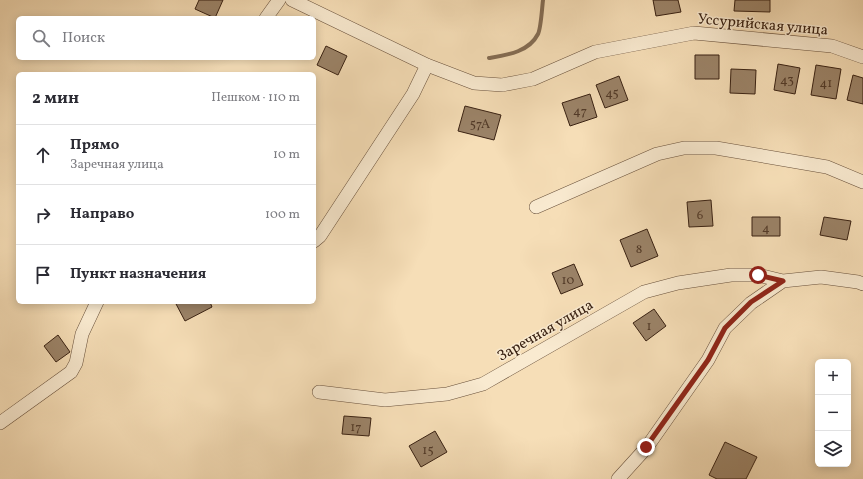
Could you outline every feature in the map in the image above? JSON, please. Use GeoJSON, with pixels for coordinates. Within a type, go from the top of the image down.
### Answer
{"type":"FeatureCollection","features":[{"type":"Feature","properties":{"kind":"street"},"geometry":{"type":"LineString","coordinates":[[267,16],[279,0]]}},
{"type":"Feature","properties":{"kind":"street","name":"Уссурийская улица"},"geometry":{"type":"LineString","coordinates":[[292,0],[428,65],[474,83],[502,84],[533,78],[595,52],[694,33],[832,46],[863,57]]}},
{"type":"Feature","properties":{"kind":"street"},"geometry":{"type":"LineString","coordinates":[[316,239],[320,236],[413,94],[428,65]]}},
{"type":"Feature","properties":{"kind":"street"},"geometry":{"type":"LineString","coordinates":[[536,207],[657,154],[684,148],[716,148],[828,167],[863,182]]}},
{"type":"Feature","properties":{"kind":"street","name":"Заречная улица"},"geometry":{"type":"LineString","coordinates":[[319,392],[385,400],[448,394],[483,384],[644,292],[678,284],[731,275],[758,275],[783,281]]}},
{"type":"Feature","properties":{"kind":"street"},"geometry":{"type":"LineString","coordinates":[[618,479],[646,447],[708,360],[725,328],[751,302],[783,281],[822,277],[863,284]]}},
{"type":"Feature","properties":{"kind":"street"},"geometry":{"type":"LineString","coordinates":[[0,423],[71,372],[76,363],[82,334],[96,304]]}},
{"type":"Feature","properties":{"kind":"building"},"geometry":{"type":"Polygon","coordinates":[[[199,0],[223,0],[216,16],[211,16],[195,9],[199,0]]]}},
{"type":"Feature","properties":{"kind":"building"},"geometry":{"type":"Polygon","coordinates":[[[653,0],[678,0],[681,12],[656,16],[653,0]]]}},
{"type":"Feature","properties":{"kind":"building"},"geometry":{"type":"Polygon","coordinates":[[[735,0],[770,0],[770,12],[734,11],[735,0]]]}},
{"type":"Feature","properties":{"kind":"building"},"geometry":{"type":"Polygon","coordinates":[[[326,46],[347,56],[338,75],[317,65],[326,46]]]}},
{"type":"Feature","properties":{"kind":"building"},"geometry":{"type":"Polygon","coordinates":[[[695,55],[719,55],[719,79],[695,79],[695,55]]]}},
{"type":"Feature","properties":{"kind":"building"},"geometry":{"type":"Polygon","coordinates":[[[778,64],[800,68],[795,94],[774,90],[778,64]]]}},
{"type":"Feature","properties":{"kind":"building"},"geometry":{"type":"Polygon","coordinates":[[[816,65],[841,69],[836,99],[811,95],[816,65]]]}},
{"type":"Feature","properties":{"kind":"building"},"geometry":{"type":"Polygon","coordinates":[[[731,69],[756,70],[755,94],[730,93],[731,69]]]}},
{"type":"Feature","properties":{"kind":"building"},"geometry":{"type":"Polygon","coordinates":[[[853,75],[863,78],[863,104],[847,100],[853,75]]]}},
{"type":"Feature","properties":{"kind":"building"},"geometry":{"type":"Polygon","coordinates":[[[619,76],[628,100],[605,108],[596,85],[619,76]]]}},
{"type":"Feature","properties":{"kind":"building"},"geometry":{"type":"Polygon","coordinates":[[[590,94],[597,117],[570,126],[562,103],[590,94]]]}},
{"type":"Feature","properties":{"kind":"building"},"geometry":{"type":"Polygon","coordinates":[[[465,106],[501,115],[494,140],[458,131],[465,106]]]}},
{"type":"Feature","properties":{"kind":"building"},"geometry":{"type":"Polygon","coordinates":[[[711,200],[713,226],[689,227],[687,202],[711,200]]]}},
{"type":"Feature","properties":{"kind":"building"},"geometry":{"type":"Polygon","coordinates":[[[752,217],[780,217],[780,236],[752,236],[752,217]]]}},
{"type":"Feature","properties":{"kind":"building"},"geometry":{"type":"Polygon","coordinates":[[[824,217],[851,221],[847,240],[820,235],[824,217]]]}},
{"type":"Feature","properties":{"kind":"building"},"geometry":{"type":"Polygon","coordinates":[[[647,229],[658,256],[631,267],[620,240],[647,229]]]}},
{"type":"Feature","properties":{"kind":"building"},"geometry":{"type":"Polygon","coordinates":[[[574,264],[583,285],[561,294],[552,273],[574,264]]]}},
{"type":"Feature","properties":{"kind":"building"},"geometry":{"type":"Polygon","coordinates":[[[176,304],[211,304],[212,307],[185,321],[176,304]]]}},
{"type":"Feature","properties":{"kind":"building"},"geometry":{"type":"Polygon","coordinates":[[[654,309],[666,326],[646,341],[633,323],[654,309]]]}},
{"type":"Feature","properties":{"kind":"building"},"geometry":{"type":"Polygon","coordinates":[[[58,335],[70,352],[56,362],[44,346],[58,335]]]}},
{"type":"Feature","properties":{"kind":"building"},"geometry":{"type":"Polygon","coordinates":[[[344,416],[371,418],[369,436],[342,434],[344,416]]]}},
{"type":"Feature","properties":{"kind":"building"},"geometry":{"type":"Polygon","coordinates":[[[435,431],[447,452],[421,467],[409,446],[435,431]]]}},
{"type":"Feature","properties":{"kind":"building"},"geometry":{"type":"Polygon","coordinates":[[[725,442],[757,457],[746,479],[717,479],[709,475],[725,442]]]}},
{"type":"Feature","properties":{"kind":"waterway"},"geometry":{"type":"LineString","coordinates":[[489,58],[517,52],[529,45],[534,40],[540,27],[543,0]]}},
{"type":"Feature","properties":{"kind":"route"},"geometry":{"type":"LineString","coordinates":[[646,447],[708,360],[725,328],[751,302],[783,281],[758,275]]}}]}
